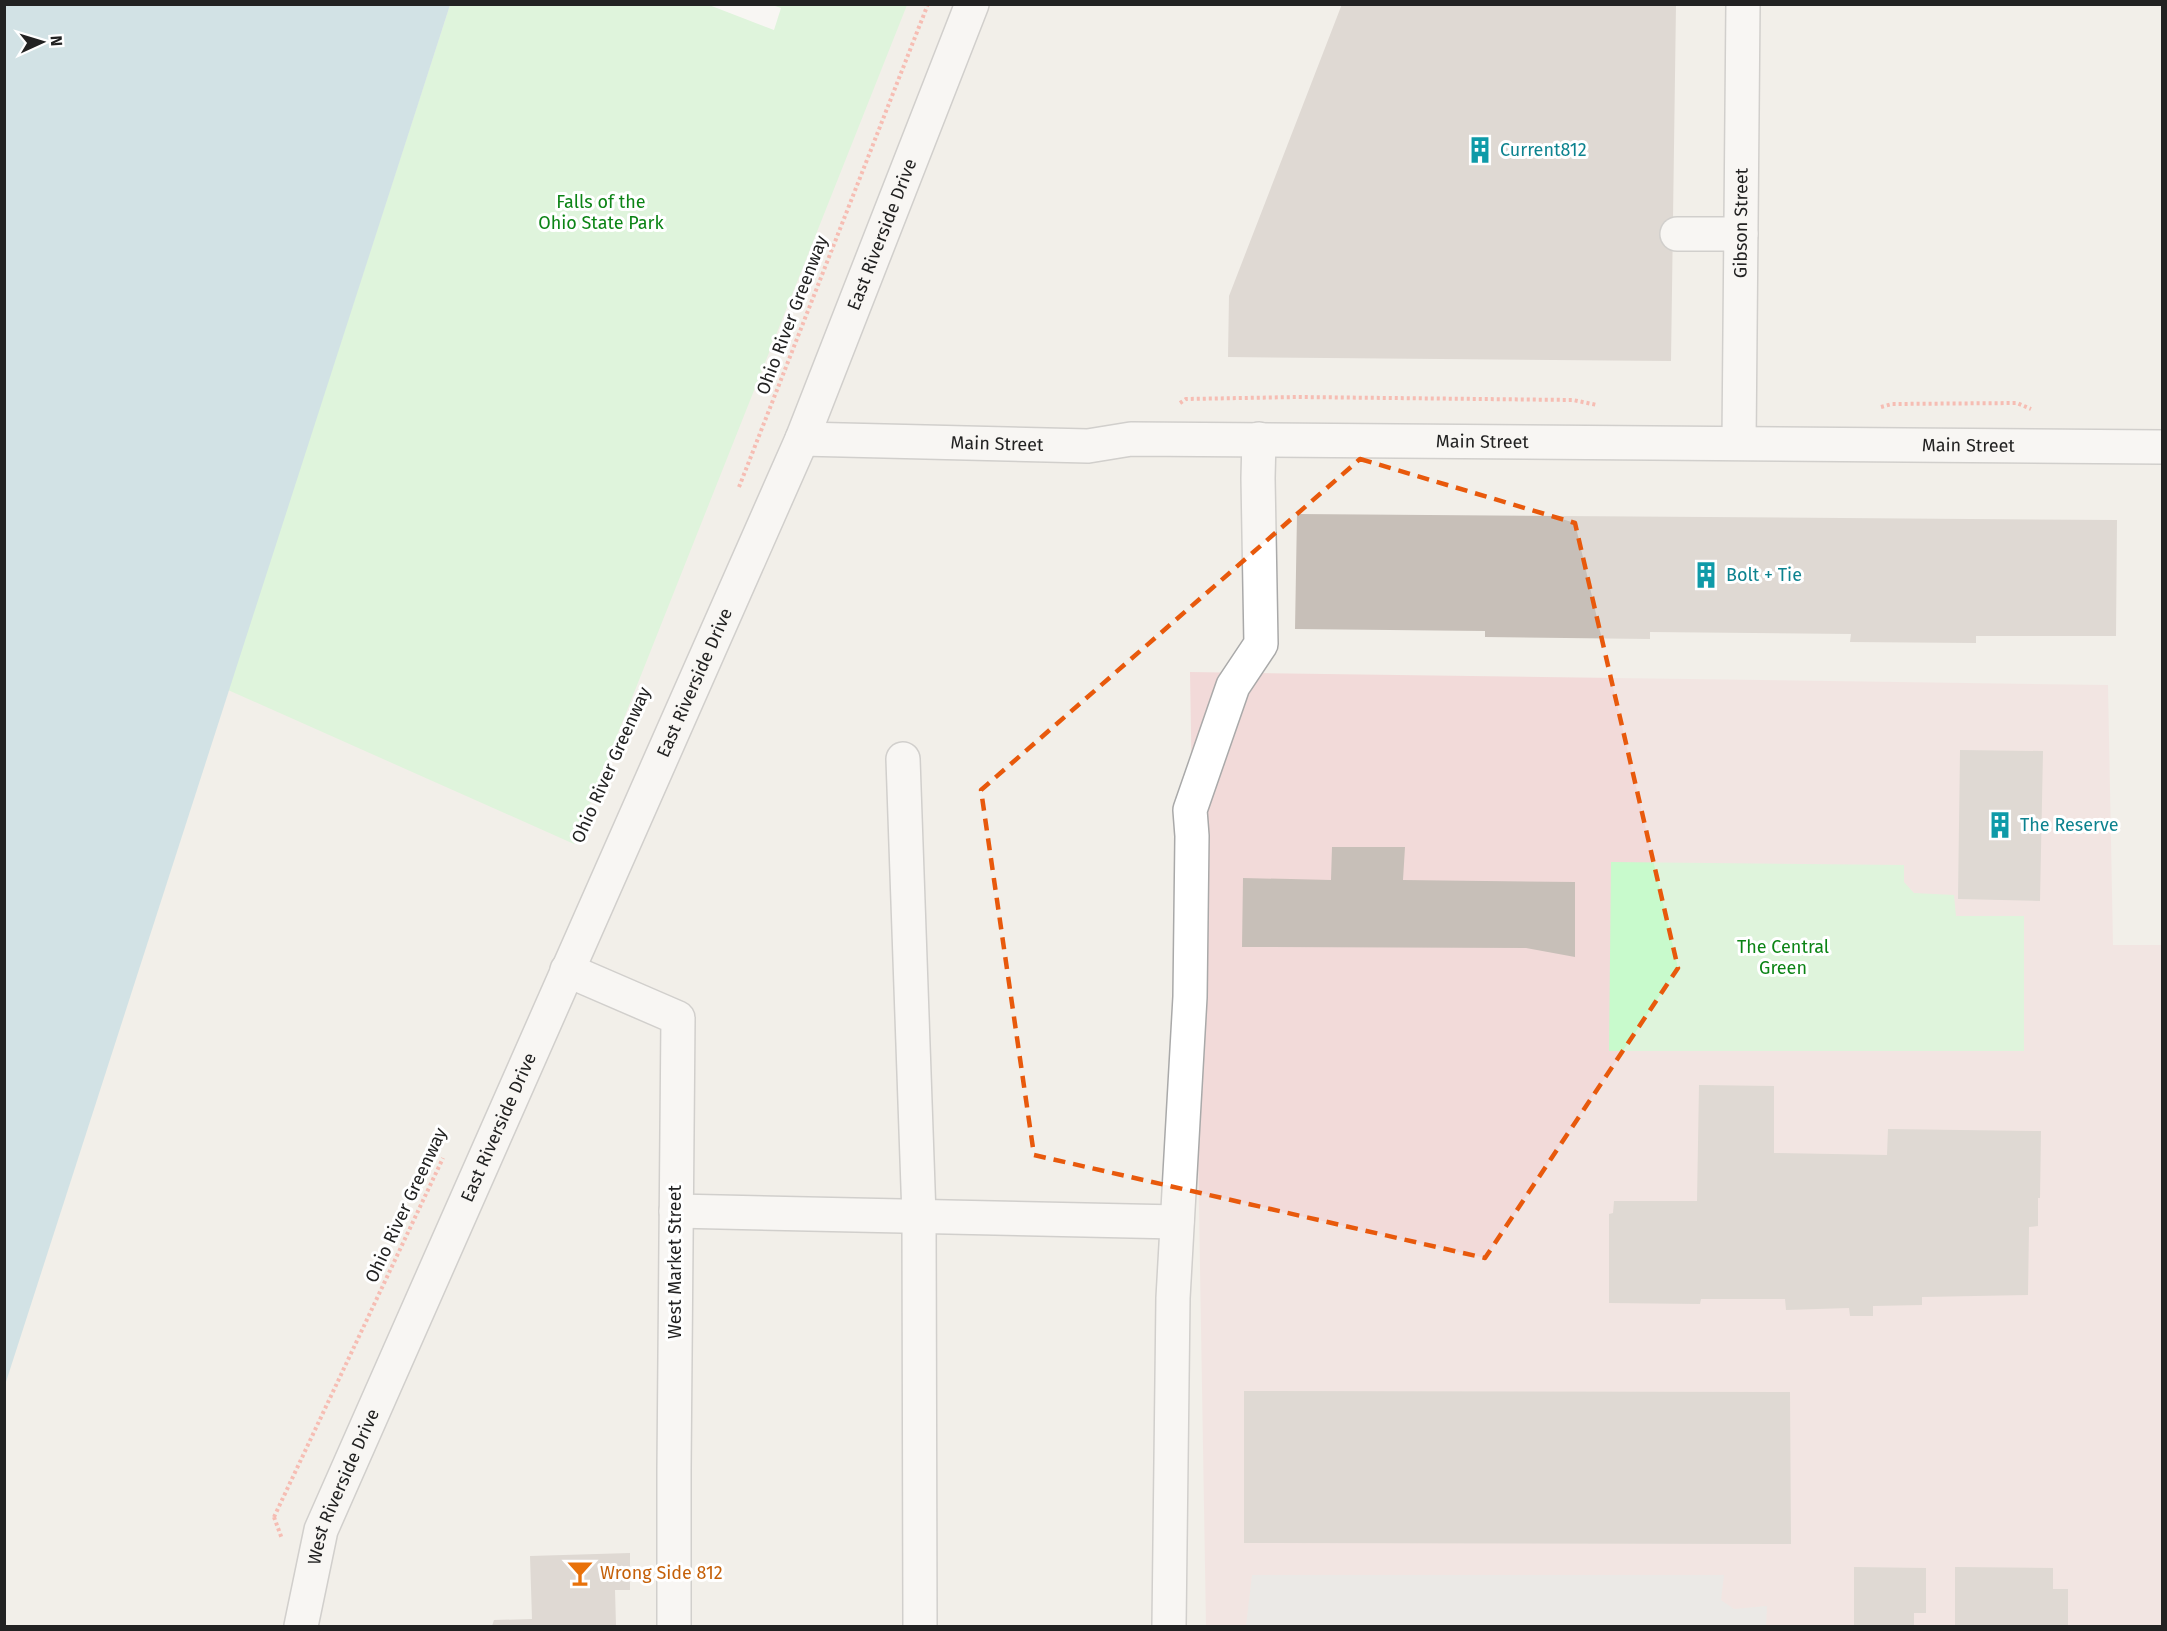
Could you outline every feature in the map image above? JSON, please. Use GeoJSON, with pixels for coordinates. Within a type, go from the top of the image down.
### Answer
{"type":"FeatureCollection","features":[{"type":"Feature","properties":{"kind":"street","name":"East Riverside Drive"},"geometry":{"type":"LineString","coordinates":[[399,1352],[802,439],[972,4]]}},
{"type":"Feature","properties":{"kind":"street","name":"Gibson Street"},"geometry":{"type":"LineString","coordinates":[[1739,442],[1743,4]]}},
{"type":"Feature","properties":{"kind":"street"},"geometry":{"type":"LineString","coordinates":[[1677,234],[1741,234]]}},
{"type":"Feature","properties":{"kind":"street","name":"Main Street"},"geometry":{"type":"LineString","coordinates":[[802,439],[1088,446],[1131,439],[2163,447]]}},
{"type":"Feature","properties":{"kind":"street"},"geometry":{"type":"LineString","coordinates":[[1169,1626],[1173,1298],[1190,997],[1192,837],[1190,810],[1233,686],[1261,644],[1259,440]]}},
{"type":"Feature","properties":{"kind":"street"},"geometry":{"type":"LineString","coordinates":[[903,759],[919,1216],[920,1626]]}},
{"type":"Feature","properties":{"kind":"street","name":"West Market Street"},"geometry":{"type":"LineString","coordinates":[[567,970],[678,1018],[674,1626]]}},
{"type":"Feature","properties":{"kind":"street"},"geometry":{"type":"LineString","coordinates":[[676,1210],[1177,1222]]}},
{"type":"Feature","properties":{"kind":"street","name":"West Riverside Drive"},"geometry":{"type":"LineString","coordinates":[[301,1626],[321,1530],[399,1352]]}},
{"type":"Feature","properties":{"kind":"path","name":"Ohio River Greenway"},"geometry":{"type":"LineString","coordinates":[[735,496],[928,4]]}},
{"type":"Feature","properties":{"kind":"path"},"geometry":{"type":"LineString","coordinates":[[1186,399],[1573,400],[1604,407]]}},
{"type":"Feature","properties":{"kind":"path","name":"Ohio River Greenway"},"geometry":{"type":"LineString","coordinates":[[274,1517],[446,1151]]}},
{"type":"Feature","properties":{"kind":"highlighted area"},"geometry":{"type":"Polygon","coordinates":[[[1360,459],[1575,523],[1678,968],[1485,1258],[1034,1155],[981,790],[1360,459]]]}},
{"type":"Feature","properties":{"kind":"shaded area"},"geometry":{"type":"Polygon","coordinates":[[[1190,672],[2108,685],[2113,945],[2162,945],[2162,1626],[1206,1626],[1190,672]]]}},
{"type":"Feature","properties":{"kind":"shaded area"},"geometry":{"type":"Polygon","coordinates":[[[1252,1575],[1724,1575],[1721,1600],[1734,1609],[1767,1606],[1766,1626],[1246,1626],[1252,1575]]]}},
{"type":"Feature","properties":{"kind":"green space","name":"Falls of the Ohio State Park"},"geometry":{"type":"Polygon","coordinates":[[[450,5],[907,5],[574,844],[228,690],[450,5]]]}},
{"type":"Feature","properties":{"kind":"green space","name":"The Central Green"},"geometry":{"type":"Polygon","coordinates":[[[1611,862],[1904,865],[1904,882],[1914,893],[1954,895],[1956,916],[2024,916],[2024,1051],[1609,1051],[1611,862]]]}},
{"type":"Feature","properties":{"kind":"water"},"geometry":{"type":"Polygon","coordinates":[[[4,5],[450,5],[5,1385],[4,5]]]}},
{"type":"Feature","properties":{"kind":"pier"},"geometry":{"type":"Polygon","coordinates":[[[709,5],[772,5],[781,8],[774,30],[709,5]]]}},
{"type":"Feature","properties":{"kind":"building","name":"Current812"},"geometry":{"type":"Polygon","coordinates":[[[1342,4],[1676,4],[1671,361],[1228,357],[1229,296],[1342,4]]]}},
{"type":"Feature","properties":{"kind":"building","name":"Bolt + Tie"},"geometry":{"type":"Polygon","coordinates":[[[1297,514],[2117,520],[2116,636],[1976,636],[1976,643],[1850,642],[1851,634],[1650,632],[1650,639],[1485,637],[1485,631],[1295,629],[1297,514]]]}},
{"type":"Feature","properties":{"kind":"building","name":"The Reserve"},"geometry":{"type":"Polygon","coordinates":[[[1960,750],[2043,751],[2040,901],[1958,899],[1960,750]]]}},
{"type":"Feature","properties":{"kind":"building"},"geometry":{"type":"Polygon","coordinates":[[[1332,847],[1405,847],[1403,880],[1575,882],[1575,957],[1526,948],[1242,947],[1243,878],[1331,880],[1332,847]]]}},
{"type":"Feature","properties":{"kind":"building"},"geometry":{"type":"Polygon","coordinates":[[[1699,1085],[1774,1086],[1774,1153],[1887,1155],[1888,1129],[2041,1131],[2038,1226],[2029,1227],[2028,1295],[1922,1297],[1922,1305],[1873,1306],[1873,1316],[1850,1316],[1849,1308],[1786,1310],[1785,1299],[1701,1299],[1700,1304],[1609,1303],[1609,1214],[1613,1213],[1614,1201],[1697,1201],[1699,1085]]]}},
{"type":"Feature","properties":{"kind":"building"},"geometry":{"type":"Polygon","coordinates":[[[1244,1391],[1790,1392],[1791,1544],[1244,1543],[1244,1391]]]}},
{"type":"Feature","properties":{"kind":"building","name":"Wrong Side 812"},"geometry":{"type":"Polygon","coordinates":[[[630,1553],[630,1590],[615,1590],[616,1626],[492,1626],[494,1620],[532,1619],[530,1556],[630,1553]]]}},
{"type":"Feature","properties":{"kind":"building"},"geometry":{"type":"Polygon","coordinates":[[[1854,1567],[1926,1568],[1926,1613],[1914,1613],[1914,1626],[1854,1626],[1854,1567]]]}},
{"type":"Feature","properties":{"kind":"building"},"geometry":{"type":"Polygon","coordinates":[[[1955,1567],[2053,1568],[2053,1589],[2068,1589],[2068,1626],[1955,1626],[1955,1567]]]}},
{"type":"Feature","properties":{"kind":"place","name":"Current812"},"geometry":{"type":"Point","coordinates":[1480,150]}},
{"type":"Feature","properties":{"kind":"place","name":"Bolt + Tie"},"geometry":{"type":"Point","coordinates":[1706,575]}},
{"type":"Feature","properties":{"kind":"place","name":"The Reserve"},"geometry":{"type":"Point","coordinates":[2000,825]}},
{"type":"Feature","properties":{"kind":"place","name":"Wrong Side 812"},"geometry":{"type":"Point","coordinates":[580,1573]}}]}
